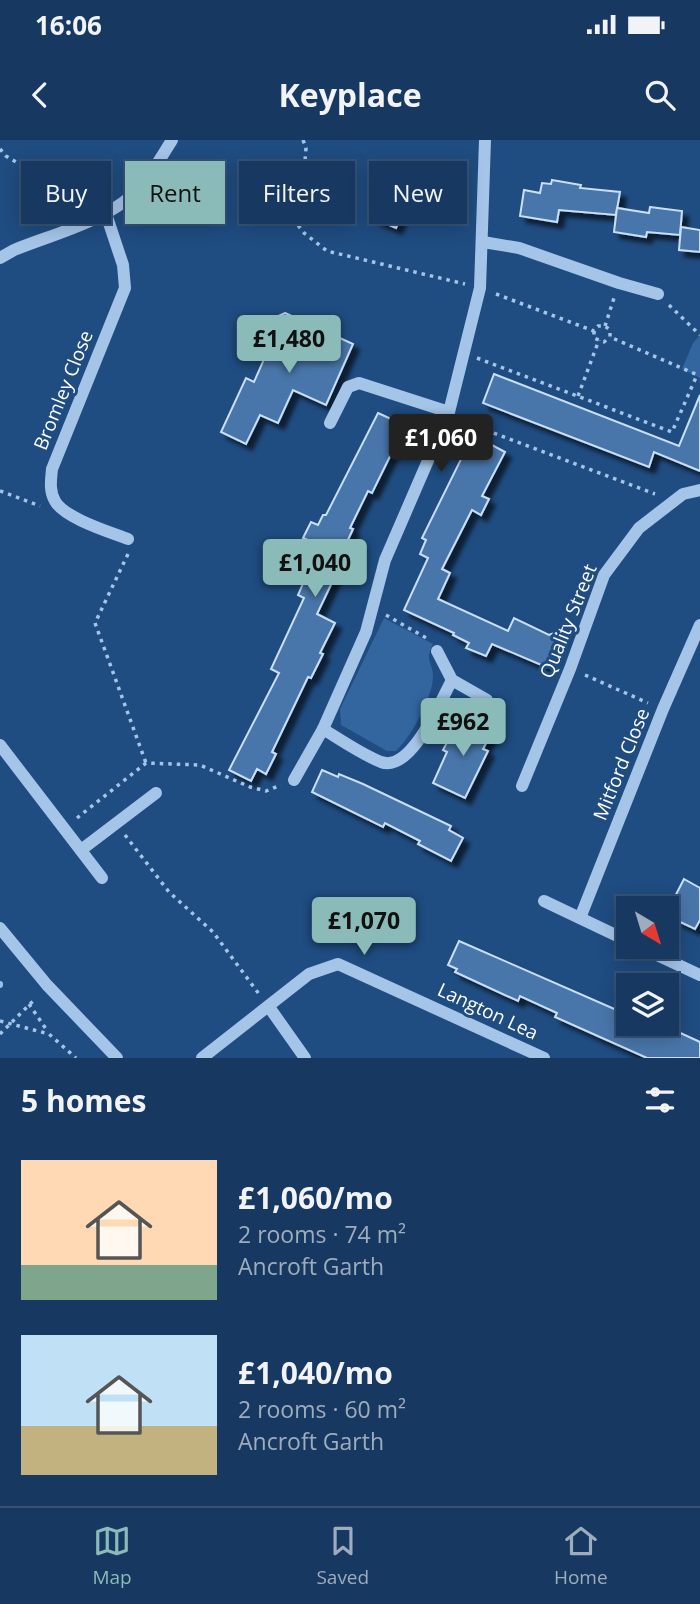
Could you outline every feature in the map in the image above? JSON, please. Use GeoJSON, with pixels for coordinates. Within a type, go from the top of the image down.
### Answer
{"type":"FeatureCollection","features":[{"type":"Feature","properties":{"kind":"street"},"geometry":{"type":"LineString","coordinates":[[111,210],[140,188],[172,140]]}},
{"type":"Feature","properties":{"kind":"street"},"geometry":{"type":"LineString","coordinates":[[294,780],[323,729],[366,632],[386,560],[448,414],[480,288],[485,140]]}},
{"type":"Feature","properties":{"kind":"street"},"geometry":{"type":"LineString","coordinates":[[0,258],[80,224]]}},
{"type":"Feature","properties":{"kind":"street","name":"Bromley Close"},"geometry":{"type":"LineString","coordinates":[[55,502],[50,486],[52,469],[125,288],[122,265],[109,224]]}},
{"type":"Feature","properties":{"kind":"street"},"geometry":{"type":"LineString","coordinates":[[483,242],[519,248],[657,294]]}},
{"type":"Feature","properties":{"kind":"street"},"geometry":{"type":"LineString","coordinates":[[330,423],[348,387],[359,383],[448,414]]}},
{"type":"Feature","properties":{"kind":"street"},"geometry":{"type":"LineString","coordinates":[[679,498],[700,490]]}},
{"type":"Feature","properties":{"kind":"street","name":"Quality Street"},"geometry":{"type":"LineString","coordinates":[[522,786],[570,669],[604,575],[639,528],[679,498]]}},
{"type":"Feature","properties":{"kind":"street"},"geometry":{"type":"LineString","coordinates":[[55,502],[65,512],[128,539]]}},
{"type":"Feature","properties":{"kind":"street","name":"Mitford Close"},"geometry":{"type":"LineString","coordinates":[[580,918],[663,709],[700,625]]}},
{"type":"Feature","properties":{"kind":"street"},"geometry":{"type":"LineString","coordinates":[[437,651],[452,680],[488,700]]}},
{"type":"Feature","properties":{"kind":"street"},"geometry":{"type":"LineString","coordinates":[[323,729],[383,763],[400,761],[413,749],[452,680]]}},
{"type":"Feature","properties":{"kind":"street"},"geometry":{"type":"LineString","coordinates":[[0,746],[102,878]]}},
{"type":"Feature","properties":{"kind":"street"},"geometry":{"type":"LineString","coordinates":[[81,850],[156,793]]}},
{"type":"Feature","properties":{"kind":"street"},"geometry":{"type":"LineString","coordinates":[[544,901],[616,935]]}},
{"type":"Feature","properties":{"kind":"street"},"geometry":{"type":"LineString","coordinates":[[0,928],[47,985],[117,1058]]}},
{"type":"Feature","properties":{"kind":"street"},"geometry":{"type":"LineString","coordinates":[[666,959],[700,975]]}},
{"type":"Feature","properties":{"kind":"street","name":"Langton Lea"},"geometry":{"type":"LineString","coordinates":[[202,1058],[309,974],[338,964],[544,1058]]}},
{"type":"Feature","properties":{"kind":"street"},"geometry":{"type":"LineString","coordinates":[[269,1007],[305,1058]]}},
{"type":"Feature","properties":{"kind":"path"},"geometry":{"type":"LineString","coordinates":[[303,140],[306,148],[303,186],[288,212],[304,233],[327,251],[480,288],[594,331]]}},
{"type":"Feature","properties":{"kind":"path"},"geometry":{"type":"LineString","coordinates":[[0,149],[21,165]]}},
{"type":"Feature","properties":{"kind":"path"},"geometry":{"type":"LineString","coordinates":[[605,326],[619,283]]}},
{"type":"Feature","properties":{"kind":"path"},"geometry":{"type":"LineString","coordinates":[[657,294],[700,335]]}},
{"type":"Feature","properties":{"kind":"path"},"geometry":{"type":"LineString","coordinates":[[598,326],[605,326],[610,330],[610,337],[604,342],[594,338],[594,331],[598,326]]}},
{"type":"Feature","properties":{"kind":"path"},"geometry":{"type":"LineString","coordinates":[[464,353],[672,432],[699,375],[610,337]]}},
{"type":"Feature","properties":{"kind":"path"},"geometry":{"type":"LineString","coordinates":[[578,396],[600,340]]}},
{"type":"Feature","properties":{"kind":"path"},"geometry":{"type":"LineString","coordinates":[[448,414],[679,498]]}},
{"type":"Feature","properties":{"kind":"path"},"geometry":{"type":"LineString","coordinates":[[0,491],[38,507],[55,502]]}},
{"type":"Feature","properties":{"kind":"path"},"geometry":{"type":"LineString","coordinates":[[128,539],[130,549],[95,623],[146,763]]}},
{"type":"Feature","properties":{"kind":"path"},"geometry":{"type":"LineString","coordinates":[[372,607],[437,645],[437,651]]}},
{"type":"Feature","properties":{"kind":"path"},"geometry":{"type":"LineString","coordinates":[[570,669],[663,709]]}},
{"type":"Feature","properties":{"kind":"path"},"geometry":{"type":"LineString","coordinates":[[64,828],[146,763],[200,765],[250,787],[266,791],[294,780]]}},
{"type":"Feature","properties":{"kind":"path"},"geometry":{"type":"LineString","coordinates":[[116,823],[169,892],[213,932],[269,1007]]}},
{"type":"Feature","properties":{"kind":"path"},"geometry":{"type":"LineString","coordinates":[[0,1034],[47,985]]}},
{"type":"Feature","properties":{"kind":"path"},"geometry":{"type":"LineString","coordinates":[[29,1004],[49,1034],[76,1058]]}},
{"type":"Feature","properties":{"kind":"path"},"geometry":{"type":"LineString","coordinates":[[0,1021],[49,1034]]}},
{"type":"Feature","properties":{"kind":"shaded area"},"geometry":{"type":"Polygon","coordinates":[[[700,335],[700,378],[682,369],[693,343],[700,335]]]}},
{"type":"Feature","properties":{"kind":"shaded area"},"geometry":{"type":"Polygon","coordinates":[[[384,618],[433,644],[429,654],[433,676],[429,695],[414,727],[396,751],[387,751],[341,725],[340,709],[384,618]]]}},
{"type":"Feature","properties":{"kind":"building"},"geometry":{"type":"Polygon","coordinates":[[[552,180],[581,185],[580,188],[620,192],[616,215],[559,210],[557,222],[520,216],[524,190],[540,193],[542,183],[551,184],[552,180]]]}},
{"type":"Feature","properties":{"kind":"building"},"geometry":{"type":"Polygon","coordinates":[[[650,207],[682,211],[680,235],[647,232],[646,237],[614,232],[617,208],[649,213],[650,207]]]}},
{"type":"Feature","properties":{"kind":"building"},"geometry":{"type":"Polygon","coordinates":[[[681,227],[700,230],[700,252],[679,250],[681,227]]]}},
{"type":"Feature","properties":{"kind":"building"},"geometry":{"type":"Polygon","coordinates":[[[285,313],[353,344],[326,405],[293,390],[278,423],[260,415],[246,444],[221,432],[246,378],[254,382],[277,330],[273,323],[278,316],[285,313]]]}},
{"type":"Feature","properties":{"kind":"building"},"geometry":{"type":"Polygon","coordinates":[[[494,374],[679,446],[700,395],[700,471],[654,452],[649,467],[483,403],[494,374]]]}},
{"type":"Feature","properties":{"kind":"building"},"geometry":{"type":"Polygon","coordinates":[[[378,413],[402,424],[395,438],[398,440],[372,493],[368,491],[350,528],[353,529],[334,570],[337,572],[317,614],[335,623],[320,653],[323,654],[311,678],[308,677],[272,752],[276,754],[266,774],[257,769],[251,781],[229,770],[279,673],[271,669],[304,598],[298,595],[305,579],[297,576],[301,568],[294,565],[306,539],[303,538],[311,522],[318,525],[323,515],[326,515],[378,413]]]}},
{"type":"Feature","properties":{"kind":"building"},"geometry":{"type":"Polygon","coordinates":[[[473,435],[505,452],[482,496],[489,499],[481,515],[472,510],[442,569],[450,573],[438,599],[508,631],[514,618],[549,635],[564,629],[546,667],[492,644],[486,656],[466,648],[469,643],[453,635],[454,633],[404,610],[428,558],[420,554],[426,540],[422,538],[473,435]]]}},
{"type":"Feature","properties":{"kind":"building"},"geometry":{"type":"Polygon","coordinates":[[[469,719],[492,732],[483,749],[488,751],[465,798],[433,783],[447,752],[443,750],[455,727],[463,731],[469,719]]]}},
{"type":"Feature","properties":{"kind":"building"},"geometry":{"type":"Polygon","coordinates":[[[322,770],[363,784],[451,826],[449,830],[463,838],[451,861],[385,823],[383,827],[312,792],[322,770]]]}},
{"type":"Feature","properties":{"kind":"building"},"geometry":{"type":"Polygon","coordinates":[[[684,879],[700,888],[700,920],[695,929],[679,921],[679,896],[675,896],[684,879]]]}},
{"type":"Feature","properties":{"kind":"building"},"geometry":{"type":"Polygon","coordinates":[[[459,941],[616,1010],[616,1036],[679,1036],[679,1032],[700,1042],[700,1058],[647,1058],[555,1017],[557,1013],[520,996],[518,1001],[455,972],[457,969],[448,965],[459,941]]]}}]}
